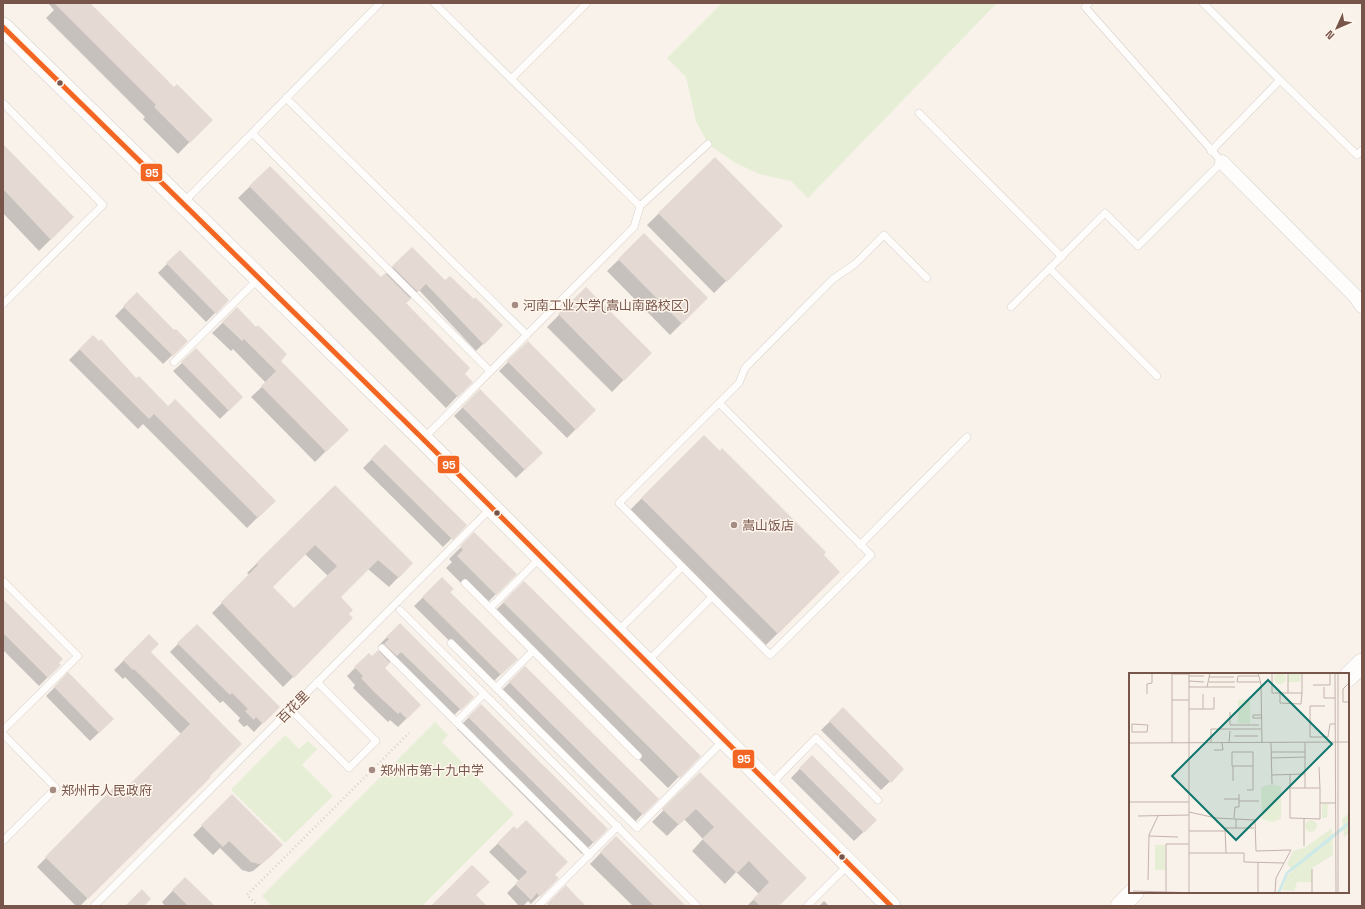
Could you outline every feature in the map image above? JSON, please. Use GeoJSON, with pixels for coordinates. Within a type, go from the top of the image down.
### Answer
{"type":"FeatureCollection","features":[{"type":"Feature","properties":{"kind":"street"},"geometry":{"type":"LineString","coordinates":[[3,26],[424,439],[891,906]]}},
{"type":"Feature","properties":{"kind":"street"},"geometry":{"type":"LineString","coordinates":[[1222,162],[1355,296],[1362,306]]}},
{"type":"Feature","properties":{"kind":"street"},"geometry":{"type":"LineString","coordinates":[[1349,676],[1362,663]]}},
{"type":"Feature","properties":{"kind":"street"},"geometry":{"type":"LineString","coordinates":[[1120,906],[1133,893]]}},
{"type":"Feature","properties":{"kind":"lane"},"geometry":{"type":"LineString","coordinates":[[182,203],[380,3]]}},
{"type":"Feature","properties":{"kind":"lane"},"geometry":{"type":"LineString","coordinates":[[434,3],[640,206]]}},
{"type":"Feature","properties":{"kind":"lane"},"geometry":{"type":"LineString","coordinates":[[511,79],[587,3]]}},
{"type":"Feature","properties":{"kind":"lane"},"geometry":{"type":"LineString","coordinates":[[1011,307],[1105,213],[1138,246],[1222,162],[1085,7],[1089,3]]}},
{"type":"Feature","properties":{"kind":"lane"},"geometry":{"type":"LineString","coordinates":[[1203,3],[1357,155],[1362,150]]}},
{"type":"Feature","properties":{"kind":"lane"},"geometry":{"type":"LineString","coordinates":[[1211,150],[1280,80]]}},
{"type":"Feature","properties":{"kind":"lane"},"geometry":{"type":"LineString","coordinates":[[286,98],[527,335]]}},
{"type":"Feature","properties":{"kind":"lane"},"geometry":{"type":"LineString","coordinates":[[3,103],[104,205],[3,304]]}},
{"type":"Feature","properties":{"kind":"lane"},"geometry":{"type":"LineString","coordinates":[[919,113],[1062,257]]}},
{"type":"Feature","properties":{"kind":"lane"},"geometry":{"type":"LineString","coordinates":[[252,132],[490,371]]}},
{"type":"Feature","properties":{"kind":"lane"},"geometry":{"type":"LineString","coordinates":[[424,439],[634,227],[640,206],[708,144]]}},
{"type":"Feature","properties":{"kind":"lane"},"geometry":{"type":"LineString","coordinates":[[719,403],[871,555],[770,655],[619,503],[719,403],[739,383],[745,368],[833,279],[855,264],[884,235],[927,278]]}},
{"type":"Feature","properties":{"kind":"lane"},"geometry":{"type":"LineString","coordinates":[[1050,269],[1157,376]]}},
{"type":"Feature","properties":{"kind":"lane"},"geometry":{"type":"LineString","coordinates":[[174,362],[259,278]]}},
{"type":"Feature","properties":{"kind":"lane"},"geometry":{"type":"LineString","coordinates":[[860,545],[967,437]]}},
{"type":"Feature","properties":{"kind":"lane","name":"百花里"},"geometry":{"type":"LineString","coordinates":[[94,906],[491,507]]}},
{"type":"Feature","properties":{"kind":"lane"},"geometry":{"type":"LineString","coordinates":[[490,608],[541,556]]}},
{"type":"Feature","properties":{"kind":"lane"},"geometry":{"type":"LineString","coordinates":[[617,632],[682,567]]}},
{"type":"Feature","properties":{"kind":"lane"},"geometry":{"type":"LineString","coordinates":[[3,581],[78,656],[3,730]]}},
{"type":"Feature","properties":{"kind":"lane"},"geometry":{"type":"LineString","coordinates":[[465,583],[638,756]]}},
{"type":"Feature","properties":{"kind":"lane"},"geometry":{"type":"LineString","coordinates":[[647,662],[712,597]]}},
{"type":"Feature","properties":{"kind":"lane"},"geometry":{"type":"LineString","coordinates":[[400,610],[698,906]]}},
{"type":"Feature","properties":{"kind":"lane"},"geometry":{"type":"LineString","coordinates":[[451,643],[637,828],[725,740]]}},
{"type":"Feature","properties":{"kind":"lane"},"geometry":{"type":"LineString","coordinates":[[382,648],[590,855]]}},
{"type":"Feature","properties":{"kind":"lane"},"geometry":{"type":"LineString","coordinates":[[496,688],[533,651]]}},
{"type":"Feature","properties":{"kind":"lane"},"geometry":{"type":"LineString","coordinates":[[290,709],[349,768],[376,741],[317,682]]}},
{"type":"Feature","properties":{"kind":"lane"},"geometry":{"type":"LineString","coordinates":[[456,722],[484,694]]}},
{"type":"Feature","properties":{"kind":"lane"},"geometry":{"type":"LineString","coordinates":[[3,734],[56,788],[3,841]]}},
{"type":"Feature","properties":{"kind":"lane"},"geometry":{"type":"LineString","coordinates":[[770,785],[816,738],[878,800]]}},
{"type":"Feature","properties":{"kind":"lane"},"geometry":{"type":"LineString","coordinates":[[538,906],[618,826]]}},
{"type":"Feature","properties":{"kind":"lane"},"geometry":{"type":"LineString","coordinates":[[807,906],[849,864]]}},
{"type":"Feature","properties":{"kind":"path"},"geometry":{"type":"LineString","coordinates":[[258,906],[247,895],[408,733]]}},
{"type":"Feature","properties":{"kind":"green space"},"geometry":{"type":"Polygon","coordinates":[[[722,3],[997,3],[808,198],[791,181],[759,174],[734,162],[708,144],[696,121],[686,77],[667,58],[722,3]]]}},
{"type":"Feature","properties":{"kind":"green space"},"geometry":{"type":"Polygon","coordinates":[[[435,722],[448,735],[442,742],[514,814],[422,906],[272,906],[262,896],[435,722]]]}},
{"type":"Feature","properties":{"kind":"green space"},"geometry":{"type":"Polygon","coordinates":[[[285,735],[299,749],[308,741],[317,749],[302,765],[333,796],[285,843],[231,790],[285,735]]]}},
{"type":"Feature","properties":{"kind":"building"},"geometry":{"type":"Polygon","coordinates":[[[54,3],[90,3],[174,87],[177,84],[213,120],[190,143],[154,107],[156,105],[54,3]]]}},
{"type":"Feature","properties":{"kind":"building"},"geometry":{"type":"Polygon","coordinates":[[[3,144],[74,217],[51,240],[3,189],[3,144]]]}},
{"type":"Feature","properties":{"kind":"building"},"geometry":{"type":"Polygon","coordinates":[[[715,157],[783,226],[727,282],[658,213],[715,157]]]}},
{"type":"Feature","properties":{"kind":"building"},"geometry":{"type":"Polygon","coordinates":[[[270,166],[381,277],[385,273],[411,299],[406,303],[470,368],[465,374],[473,382],[458,397],[249,186],[270,166]]]}},
{"type":"Feature","properties":{"kind":"building"},"geometry":{"type":"Polygon","coordinates":[[[644,233],[708,298],[682,324],[618,259],[644,233]]]}},
{"type":"Feature","properties":{"kind":"building"},"geometry":{"type":"Polygon","coordinates":[[[412,247],[445,280],[450,276],[474,299],[475,297],[503,325],[484,345],[426,284],[418,292],[392,266],[412,247]]]}},
{"type":"Feature","properties":{"kind":"building"},"geometry":{"type":"Polygon","coordinates":[[[180,250],[229,300],[216,314],[166,263],[180,250]]]}},
{"type":"Feature","properties":{"kind":"building"},"geometry":{"type":"Polygon","coordinates":[[[586,287],[652,353],[624,381],[558,314],[586,287]]]}},
{"type":"Feature","properties":{"kind":"building"},"geometry":{"type":"Polygon","coordinates":[[[137,292],[174,330],[176,329],[188,341],[173,356],[123,306],[137,292]]]}},
{"type":"Feature","properties":{"kind":"building"},"geometry":{"type":"Polygon","coordinates":[[[237,307],[256,327],[258,325],[287,354],[281,361],[349,430],[326,452],[261,386],[276,371],[244,339],[242,341],[222,322],[237,307]]]}},
{"type":"Feature","properties":{"kind":"building"},"geometry":{"type":"Polygon","coordinates":[[[93,335],[99,341],[101,339],[136,378],[139,376],[168,406],[175,399],[276,501],[258,518],[154,414],[149,419],[79,349],[93,335]]]}},
{"type":"Feature","properties":{"kind":"building"},"geometry":{"type":"Polygon","coordinates":[[[528,341],[596,410],[576,430],[507,361],[528,341]]]}},
{"type":"Feature","properties":{"kind":"building"},"geometry":{"type":"Polygon","coordinates":[[[196,348],[243,397],[229,411],[181,362],[196,348]]]}},
{"type":"Feature","properties":{"kind":"building"},"geometry":{"type":"Polygon","coordinates":[[[480,389],[543,453],[525,470],[462,407],[480,389]]]}},
{"type":"Feature","properties":{"kind":"building","name":"嵩山饭店"},"geometry":{"type":"Polygon","coordinates":[[[704,435],[720,451],[722,448],[826,552],[824,555],[840,572],[778,634],[641,498],[704,435]]]}},
{"type":"Feature","properties":{"kind":"building"},"geometry":{"type":"Polygon","coordinates":[[[385,444],[467,525],[453,540],[371,459],[385,444]]]}},
{"type":"Feature","properties":{"kind":"building"},"geometry":{"type":"Polygon","coordinates":[[[335,485],[413,563],[399,578],[378,560],[341,597],[353,610],[349,614],[353,618],[294,678],[221,602],[258,565],[256,563],[335,485]],[[315,545],[273,587],[294,608],[337,566],[315,545]]]}},
{"type":"Feature","properties":{"kind":"building"},"geometry":{"type":"Polygon","coordinates":[[[474,532],[517,574],[496,595],[457,556],[463,550],[460,546],[474,532]]]}},
{"type":"Feature","properties":{"kind":"building"},"geometry":{"type":"Polygon","coordinates":[[[442,577],[454,589],[450,592],[518,659],[501,675],[422,597],[442,577]]]}},
{"type":"Feature","properties":{"kind":"building"},"geometry":{"type":"Polygon","coordinates":[[[524,581],[701,756],[680,778],[503,602],[524,581]]]}},
{"type":"Feature","properties":{"kind":"building"},"geometry":{"type":"Polygon","coordinates":[[[3,599],[63,659],[59,663],[61,665],[48,678],[3,633],[3,599]]]}},
{"type":"Feature","properties":{"kind":"building"},"geometry":{"type":"Polygon","coordinates":[[[400,623],[474,697],[461,710],[401,652],[397,656],[384,644],[389,639],[386,637],[400,623]]]}},
{"type":"Feature","properties":{"kind":"building"},"geometry":{"type":"Polygon","coordinates":[[[197,624],[280,707],[263,724],[256,717],[254,720],[245,711],[248,709],[232,693],[230,695],[177,643],[197,624]]]}},
{"type":"Feature","properties":{"kind":"building"},"geometry":{"type":"Polygon","coordinates":[[[149,634],[159,644],[151,652],[242,744],[210,776],[211,777],[88,899],[45,857],[118,783],[124,790],[190,724],[123,660],[149,634]]]}},
{"type":"Feature","properties":{"kind":"building"},"geometry":{"type":"Polygon","coordinates":[[[378,650],[390,663],[385,668],[421,705],[407,719],[400,712],[398,714],[373,691],[361,678],[363,676],[354,667],[369,653],[372,656],[378,650]]]}},
{"type":"Feature","properties":{"kind":"building"},"geometry":{"type":"Polygon","coordinates":[[[525,666],[659,799],[643,815],[509,682],[525,666]]]}},
{"type":"Feature","properties":{"kind":"building"},"geometry":{"type":"Polygon","coordinates":[[[68,672],[114,719],[99,733],[54,687],[68,672]]]}},
{"type":"Feature","properties":{"kind":"building"},"geometry":{"type":"Polygon","coordinates":[[[481,704],[608,829],[594,843],[468,717],[481,704]]]}},
{"type":"Feature","properties":{"kind":"building"},"geometry":{"type":"Polygon","coordinates":[[[843,707],[904,769],[891,783],[829,721],[843,707]]]}},
{"type":"Feature","properties":{"kind":"building"},"geometry":{"type":"Polygon","coordinates":[[[812,755],[877,820],[864,833],[799,768],[812,755]]]}},
{"type":"Feature","properties":{"kind":"building"},"geometry":{"type":"Polygon","coordinates":[[[700,772],[807,878],[779,906],[760,906],[753,899],[769,882],[749,861],[737,873],[702,839],[714,827],[696,809],[679,825],[662,809],[700,772]]]}},
{"type":"Feature","properties":{"kind":"building"},"geometry":{"type":"Polygon","coordinates":[[[232,794],[283,845],[263,863],[259,864],[251,862],[229,841],[223,847],[201,825],[232,794]]]}},
{"type":"Feature","properties":{"kind":"building"},"geometry":{"type":"Polygon","coordinates":[[[526,820],[568,862],[555,875],[559,878],[540,897],[537,893],[531,900],[515,884],[527,872],[497,843],[514,826],[517,829],[526,820]]]}},
{"type":"Feature","properties":{"kind":"building"},"geometry":{"type":"Polygon","coordinates":[[[616,836],[686,906],[654,906],[600,852],[616,836]]]}},
{"type":"Feature","properties":{"kind":"building"},"geometry":{"type":"Polygon","coordinates":[[[472,865],[490,882],[476,895],[487,906],[431,906],[472,865]]]}},
{"type":"Feature","properties":{"kind":"building"},"geometry":{"type":"Polygon","coordinates":[[[185,877],[215,906],[188,906],[172,890],[185,877]]]}},
{"type":"Feature","properties":{"kind":"building"},"geometry":{"type":"Polygon","coordinates":[[[566,885],[586,906],[550,906],[547,904],[566,885]]]}},
{"type":"Feature","properties":{"kind":"building"},"geometry":{"type":"Polygon","coordinates":[[[142,889],[151,899],[144,906],[125,906],[142,889]]]}},
{"type":"Feature","properties":{"kind":"transit line","name":"95"},"geometry":{"type":"LineString","coordinates":[[3,27],[423,439],[891,906]]}},
{"type":"Feature","properties":{"kind":"place","name":"河南工业大学(嵩山南路校区)"},"geometry":{"type":"Point","coordinates":[515,305]}},
{"type":"Feature","properties":{"kind":"place","name":"嵩山饭店"},"geometry":{"type":"Point","coordinates":[734,525]}},
{"type":"Feature","properties":{"kind":"place","name":"郑州市第十九中学"},"geometry":{"type":"Point","coordinates":[372,770]}},
{"type":"Feature","properties":{"kind":"place","name":"郑州市人民政府"},"geometry":{"type":"Point","coordinates":[53,790]}}]}
